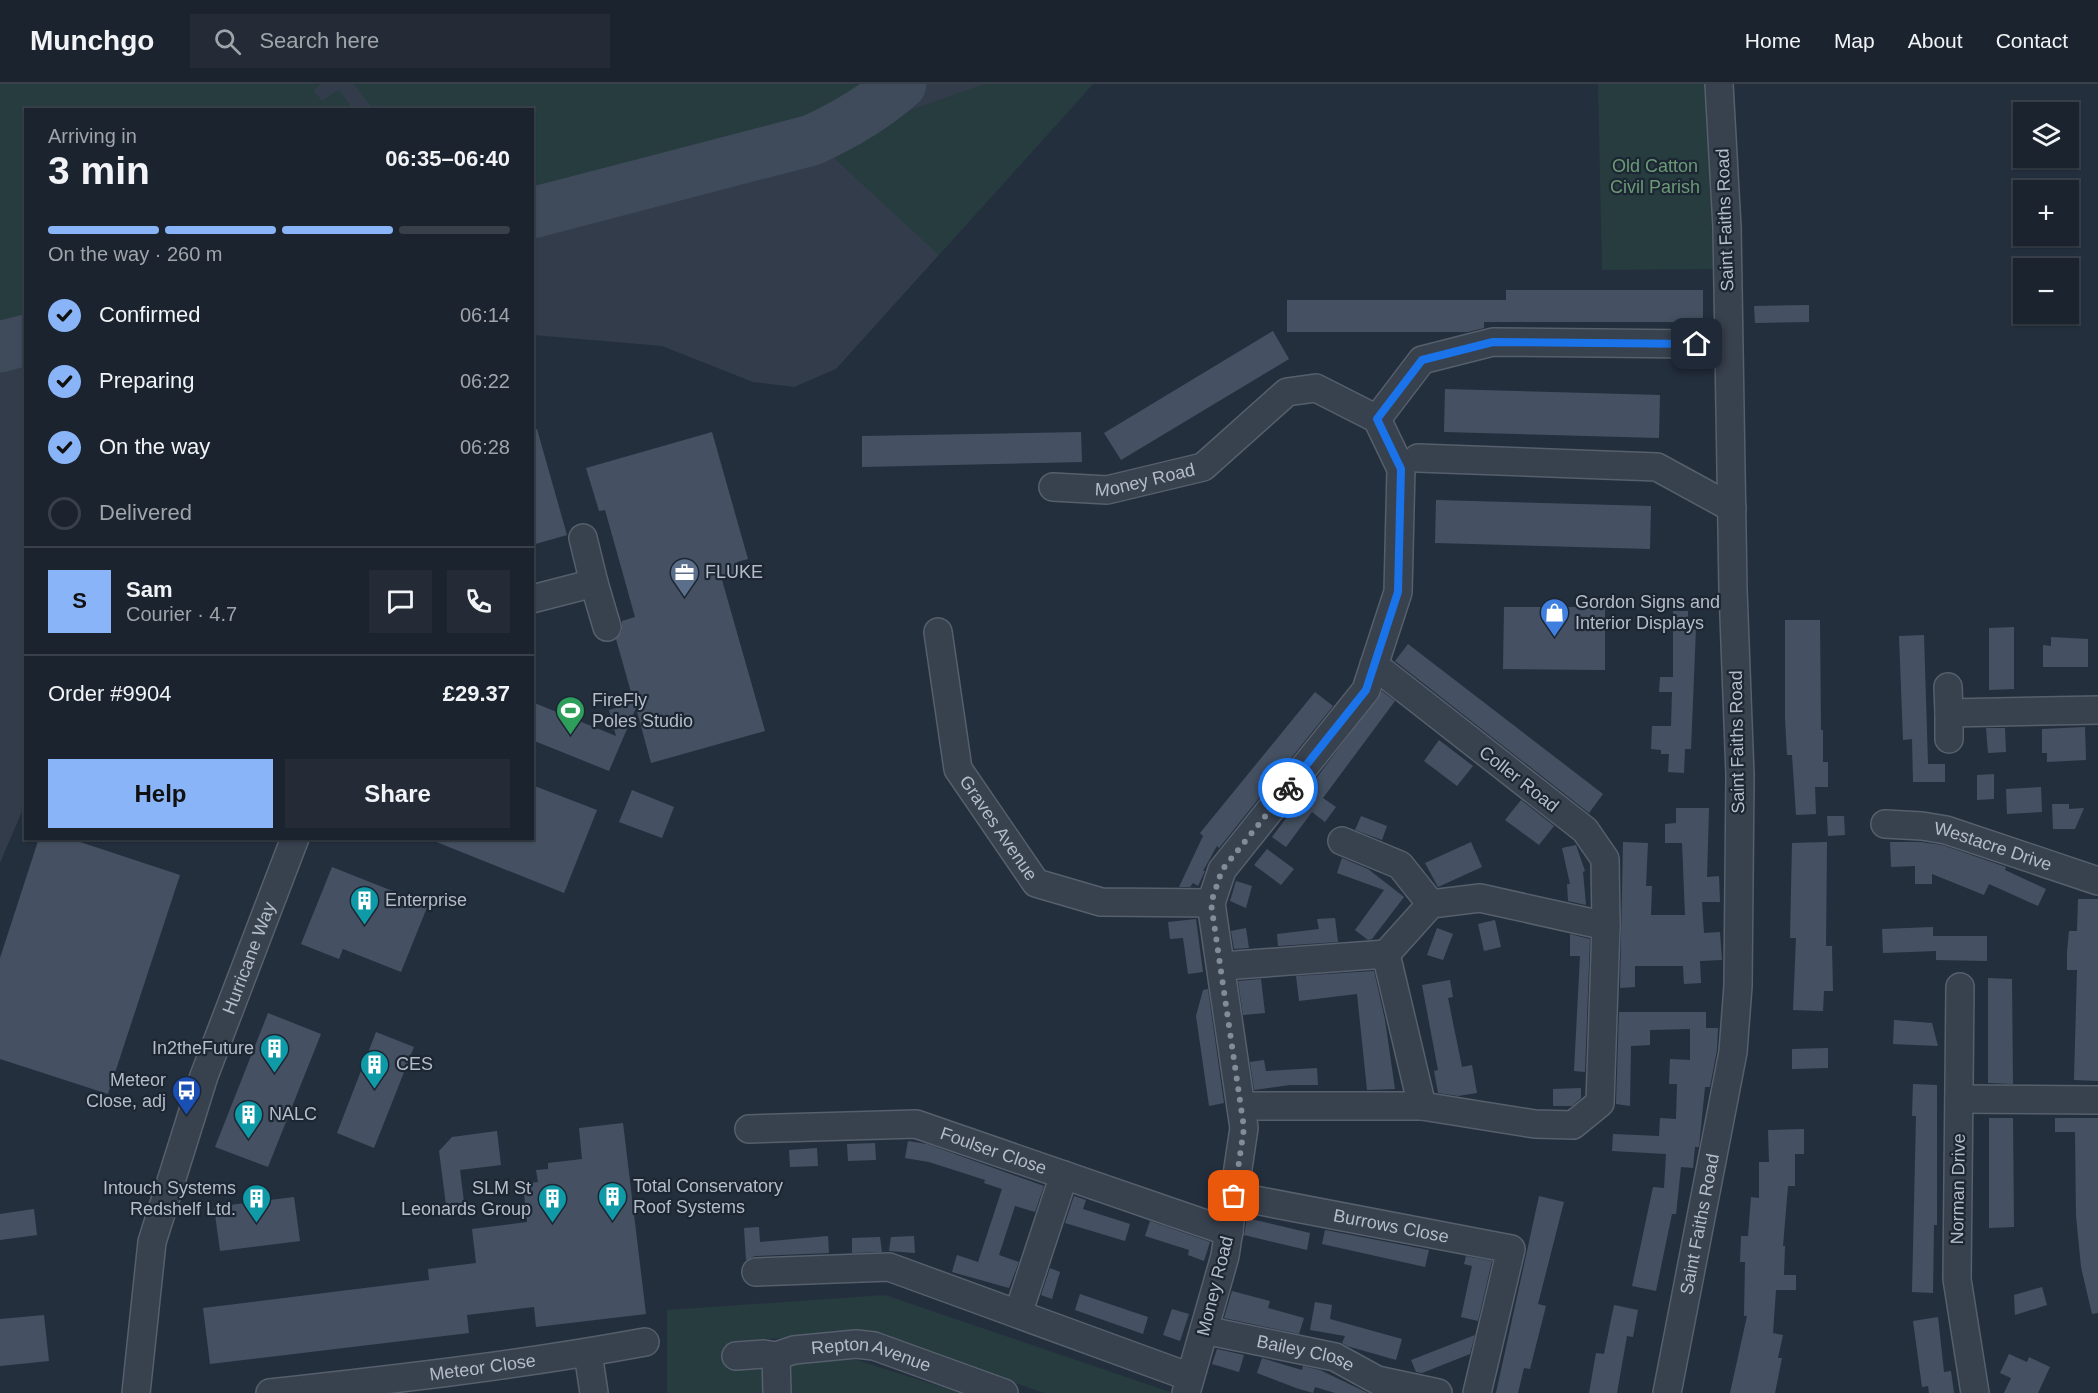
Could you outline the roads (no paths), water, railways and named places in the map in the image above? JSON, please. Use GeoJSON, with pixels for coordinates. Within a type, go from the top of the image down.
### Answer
{"type":"FeatureCollection","features":[{"type":"Feature","properties":{"kind":"street","name":"Saint Faiths Road"},"geometry":{"type":"LineString","coordinates":[[1667,1393],[1733,1053],[1737,997],[1740,775],[1727,227],[1719,84]]}},
{"type":"Feature","properties":{"kind":"street"},"geometry":{"type":"LineString","coordinates":[[1377,419],[1422,360],[1493,342],[1697,344]]}},
{"type":"Feature","properties":{"kind":"street","name":"Money Road"},"geometry":{"type":"LineString","coordinates":[[1053,487],[1107,490],[1203,467],[1287,392],[1316,388],[1377,419],[1401,469],[1398,592],[1366,690],[1222,870],[1211,903],[1244,1128],[1225,1256],[1188,1385]]}},
{"type":"Feature","properties":{"kind":"street"},"geometry":{"type":"LineString","coordinates":[[1418,458],[1657,467],[1732,508]]}},
{"type":"Feature","properties":{"kind":"street"},"geometry":{"type":"LineString","coordinates":[[583,538],[607,627]]}},
{"type":"Feature","properties":{"kind":"street"},"geometry":{"type":"LineString","coordinates":[[534,598],[594,583]]}},
{"type":"Feature","properties":{"kind":"street","name":"Graves Avenue"},"geometry":{"type":"LineString","coordinates":[[938,632],[958,769],[1036,883],[1101,902],[1211,903]]}},
{"type":"Feature","properties":{"kind":"street","name":"Coller Road"},"geometry":{"type":"LineString","coordinates":[[1241,1106],[1422,1106],[1535,1124],[1573,1125],[1600,1103],[1606,926],[1605,859],[1585,830],[1374,665]]}},
{"type":"Feature","properties":{"kind":"street"},"geometry":{"type":"LineString","coordinates":[[1949,713],[2098,710]]}},
{"type":"Feature","properties":{"kind":"street","name":"Westacre Drive"},"geometry":{"type":"LineString","coordinates":[[1885,824],[1946,830],[2098,881]]}},
{"type":"Feature","properties":{"kind":"street","name":"Hurricane Way"},"geometry":{"type":"LineString","coordinates":[[136,1393],[152,1242],[204,1076],[294,840]]}},
{"type":"Feature","properties":{"kind":"street"},"geometry":{"type":"LineString","coordinates":[[1342,841],[1400,865],[1431,904]]}},
{"type":"Feature","properties":{"kind":"street"},"geometry":{"type":"LineString","coordinates":[[1222,966],[1386,954],[1431,904],[1480,898],[1606,926]]}},
{"type":"Feature","properties":{"kind":"street"},"geometry":{"type":"LineString","coordinates":[[1386,954],[1422,1106]]}},
{"type":"Feature","properties":{"kind":"street","name":"Norman Drive"},"geometry":{"type":"LineString","coordinates":[[1960,987],[1957,1279],[1975,1393]]}},
{"type":"Feature","properties":{"kind":"street"},"geometry":{"type":"LineString","coordinates":[[1959,1099],[2098,1100]]}},
{"type":"Feature","properties":{"kind":"street","name":"Foulser Close"},"geometry":{"type":"LineString","coordinates":[[749,1129],[916,1124],[1229,1232]]}},
{"type":"Feature","properties":{"kind":"street"},"geometry":{"type":"LineString","coordinates":[[1018,1314],[1064,1175]]}},
{"type":"Feature","properties":{"kind":"street","name":"Burrows Close"},"geometry":{"type":"LineString","coordinates":[[1234,1196],[1512,1249],[1477,1393]]}},
{"type":"Feature","properties":{"kind":"street"},"geometry":{"type":"LineString","coordinates":[[756,1272],[889,1267],[1018,1314],[1188,1385]]}},
{"type":"Feature","properties":{"kind":"street","name":"Bailey Close"},"geometry":{"type":"LineString","coordinates":[[1204,1330],[1335,1357],[1377,1380],[1438,1393]]}},
{"type":"Feature","properties":{"kind":"street","name":"Meteor Close"},"geometry":{"type":"LineString","coordinates":[[270,1393],[415,1377],[588,1353],[645,1342]]}},
{"type":"Feature","properties":{"kind":"street","name":"Repton Avenue"},"geometry":{"type":"LineString","coordinates":[[736,1356],[764,1354],[776,1356],[794,1350],[856,1344],[874,1346],[1004,1393]]}},
{"type":"Feature","properties":{"kind":"street"},"geometry":{"type":"LineString","coordinates":[[588,1353],[594,1393]]}},
{"type":"Feature","properties":{"kind":"street"},"geometry":{"type":"LineString","coordinates":[[776,1356],[777,1393]]}},
{"type":"Feature","properties":{"kind":"place","name":"FLUKE"},"geometry":{"type":"Point","coordinates":[684,598]}},
{"type":"Feature","properties":{"kind":"place","name":"Gordon Signs and Interior Displays"},"geometry":{"type":"Point","coordinates":[1554,638]}},
{"type":"Feature","properties":{"kind":"place","name":"FireFly Poles Studio"},"geometry":{"type":"Point","coordinates":[571,736]}},
{"type":"Feature","properties":{"kind":"place","name":"Enterprise"},"geometry":{"type":"Point","coordinates":[364,926]}},
{"type":"Feature","properties":{"kind":"place","name":"In2theFuture"},"geometry":{"type":"Point","coordinates":[275,1074]}},
{"type":"Feature","properties":{"kind":"place","name":"CES"},"geometry":{"type":"Point","coordinates":[375,1090]}},
{"type":"Feature","properties":{"kind":"place","name":"Meteor Close, adj"},"geometry":{"type":"Point","coordinates":[187,1116]}},
{"type":"Feature","properties":{"kind":"place","name":"NALC"},"geometry":{"type":"Point","coordinates":[248,1140]}},
{"type":"Feature","properties":{"kind":"place","name":"Total Conservatory Roof Systems"},"geometry":{"type":"Point","coordinates":[612,1222]}},
{"type":"Feature","properties":{"kind":"place","name":"Intouch Systems Redshelf Ltd."},"geometry":{"type":"Point","coordinates":[257,1224]}},
{"type":"Feature","properties":{"kind":"place","name":"SLM St Leonards Group"},"geometry":{"type":"Point","coordinates":[552,1224]}},
{"type":"Feature","properties":{"kind":"park label","name":"Old Catton Civil Parish"},"geometry":{"type":"Point","coordinates":[1655,176]}}]}
